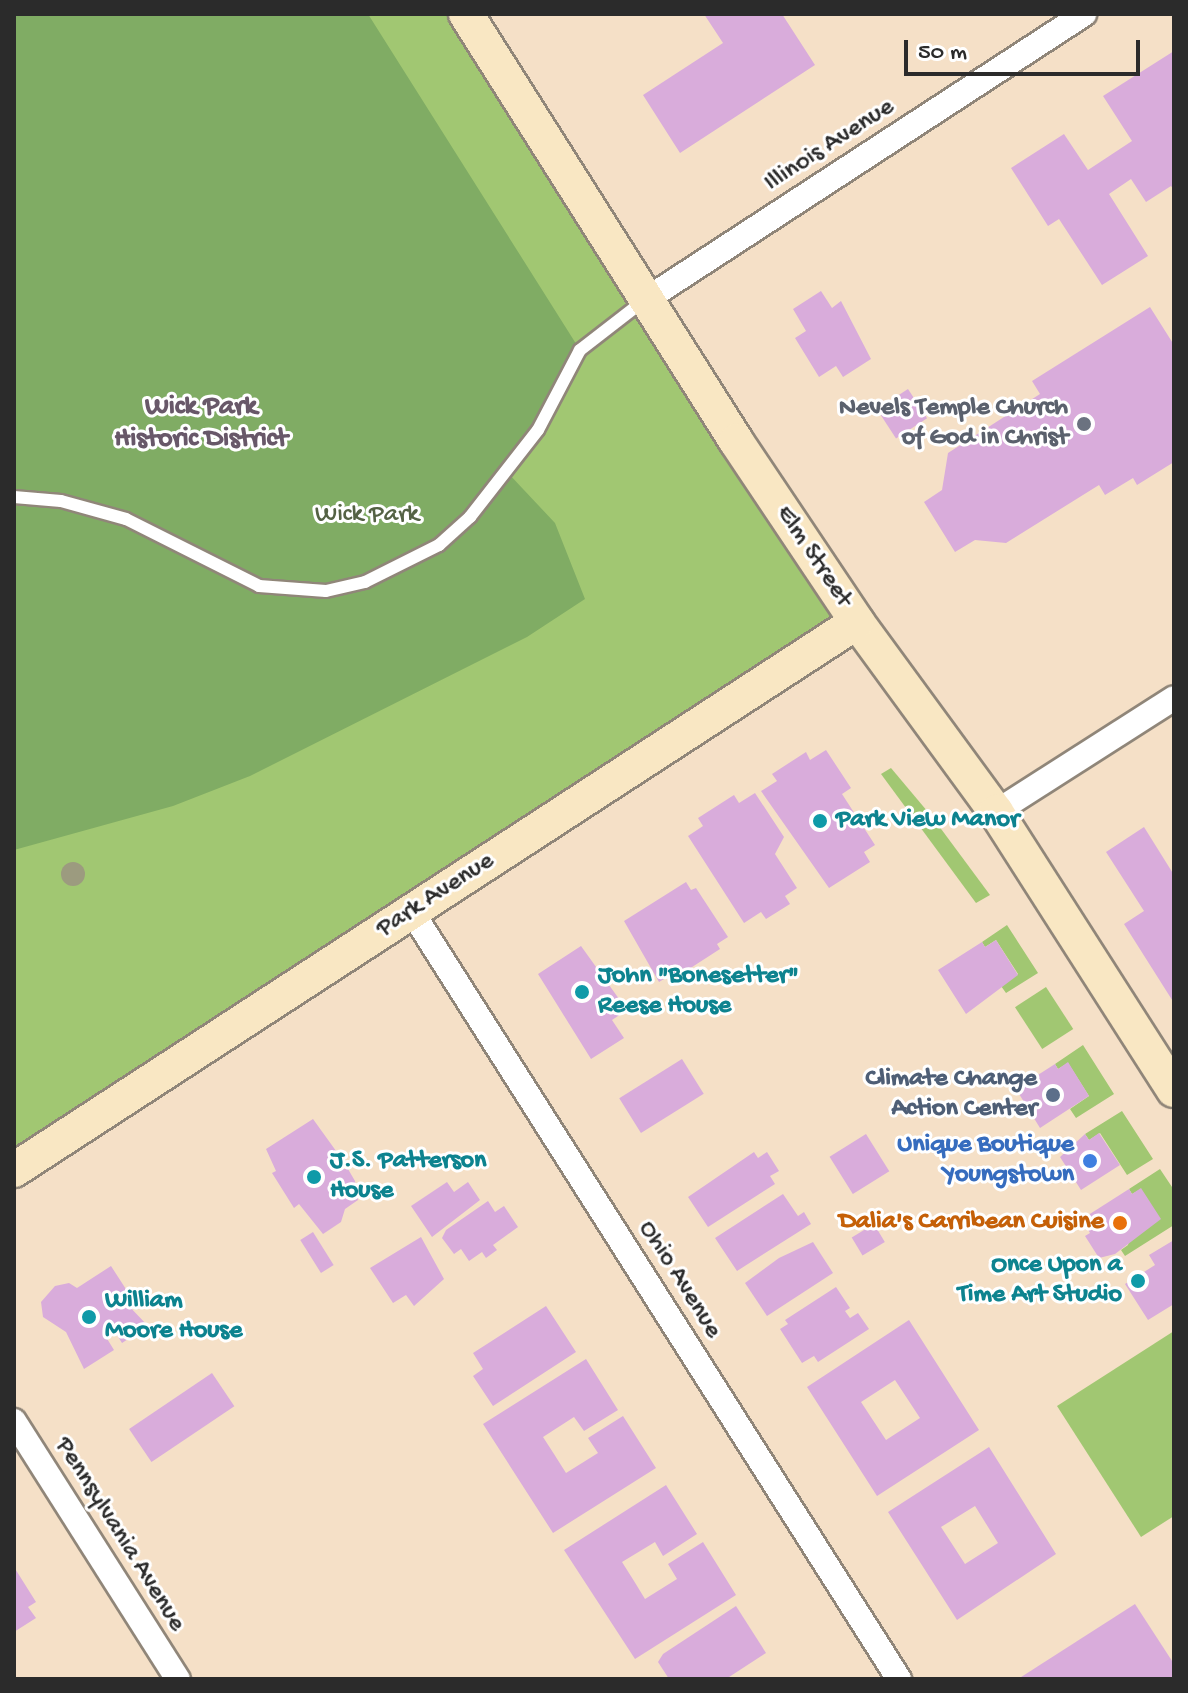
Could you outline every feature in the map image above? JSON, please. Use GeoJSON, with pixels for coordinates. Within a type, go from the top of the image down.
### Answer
{"type":"FeatureCollection","features":[{"type":"Feature","properties":{"kind":"street","name":"Elm Street"},"geometry":{"type":"LineString","coordinates":[[466,14],[857,622],[996,812],[1174,1090]]}},
{"type":"Feature","properties":{"kind":"street","name":"Illinois Avenue"},"geometry":{"type":"LineString","coordinates":[[647,299],[1084,14]]}},
{"type":"Feature","properties":{"kind":"street","name":"Park Avenue"},"geometry":{"type":"LineString","coordinates":[[14,1170],[857,622]]}},
{"type":"Feature","properties":{"kind":"street"},"geometry":{"type":"LineString","coordinates":[[996,812],[1174,698]]}},
{"type":"Feature","properties":{"kind":"street","name":"Ohio Avenue"},"geometry":{"type":"LineString","coordinates":[[412,912],[899,1679]]}},
{"type":"Feature","properties":{"kind":"street","name":"Pennsylvania Avenue"},"geometry":{"type":"LineString","coordinates":[[14,1421],[178,1679]]}},
{"type":"Feature","properties":{"kind":"lane"},"geometry":{"type":"LineString","coordinates":[[14,497],[61,501],[126,519],[259,586],[326,591],[365,582],[439,545],[470,517],[538,430],[580,350],[592,335],[647,299]]}},
{"type":"Feature","properties":{"kind":"green space","name":"Wick Park"},"geometry":{"type":"Polygon","coordinates":[[[14,14],[466,14],[857,622],[14,1170],[14,14]]]}},
{"type":"Feature","properties":{"kind":"green space"},"geometry":{"type":"Polygon","coordinates":[[[14,14],[368,14],[580,350],[508,473],[555,523],[585,599],[527,637],[250,776],[173,806],[14,850],[14,14]]]}},
{"type":"Feature","properties":{"kind":"green space"},"geometry":{"type":"Polygon","coordinates":[[[891,768],[990,895],[976,903],[881,774],[891,768]]]}},
{"type":"Feature","properties":{"kind":"green space"},"geometry":{"type":"Polygon","coordinates":[[[1007,925],[1038,973],[1006,993],[1001,986],[1018,974],[996,940],[985,947],[982,942],[1007,925]]]}},
{"type":"Feature","properties":{"kind":"green space"},"geometry":{"type":"Polygon","coordinates":[[[1046,987],[1073,1029],[1042,1049],[1015,1007],[1046,987]]]}},
{"type":"Feature","properties":{"kind":"green space"},"geometry":{"type":"Polygon","coordinates":[[[1083,1045],[1114,1094],[1076,1118],[1070,1109],[1089,1096],[1068,1063],[1058,1069],[1055,1064],[1083,1045]]]}},
{"type":"Feature","properties":{"kind":"green space"},"geometry":{"type":"Polygon","coordinates":[[[1122,1111],[1153,1159],[1127,1175],[1100,1133],[1089,1140],[1085,1134],[1122,1111]]]}},
{"type":"Feature","properties":{"kind":"green space"},"geometry":{"type":"Polygon","coordinates":[[[1160,1169],[1174,1190],[1174,1225],[1125,1256],[1121,1250],[1128,1245],[1141,1189],[1132,1194],[1129,1189],[1160,1169]]]}},
{"type":"Feature","properties":{"kind":"green space"},"geometry":{"type":"Polygon","coordinates":[[[1174,1331],[1174,1516],[1141,1537],[1057,1406],[1174,1331]]]}},
{"type":"Feature","properties":{"kind":"building"},"geometry":{"type":"Polygon","coordinates":[[[704,14],[782,14],[815,65],[680,153],[643,95],[723,43],[704,14]]]}},
{"type":"Feature","properties":{"kind":"building"},"geometry":{"type":"Polygon","coordinates":[[[1174,51],[1174,190],[1171,186],[1146,202],[1131,179],[1109,194],[1148,256],[1102,285],[1059,219],[1048,226],[1011,168],[1064,134],[1088,170],[1132,141],[1103,96],[1174,51]]]}},
{"type":"Feature","properties":{"kind":"building"},"geometry":{"type":"Polygon","coordinates":[[[821,291],[832,308],[841,301],[871,359],[843,377],[836,366],[819,377],[795,338],[806,331],[793,309],[821,291]]]}},
{"type":"Feature","properties":{"kind":"building","name":"Nevels Temple Church of God in Christ"},"geometry":{"type":"Polygon","coordinates":[[[1150,307],[1174,345],[1174,462],[1137,485],[1133,478],[1105,495],[1099,485],[1006,543],[975,540],[955,552],[924,502],[942,490],[948,453],[1040,394],[1032,381],[1150,307]]]}},
{"type":"Feature","properties":{"kind":"building"},"geometry":{"type":"Polygon","coordinates":[[[908,389],[927,418],[896,439],[877,409],[908,389]]]}},
{"type":"Feature","properties":{"kind":"building","name":"Park View Manor"},"geometry":{"type":"Polygon","coordinates":[[[826,750],[851,788],[842,794],[875,845],[864,852],[870,862],[829,888],[761,791],[777,781],[772,774],[806,752],[810,760],[826,750]]]}},
{"type":"Feature","properties":{"kind":"building","name":"Park View Manor"},"geometry":{"type":"Polygon","coordinates":[[[755,793],[784,837],[775,854],[797,888],[785,896],[790,904],[766,919],[761,912],[744,923],[688,836],[703,826],[698,818],[734,795],[739,803],[755,793]]]}},
{"type":"Feature","properties":{"kind":"building"},"geometry":{"type":"Polygon","coordinates":[[[1144,827],[1174,875],[1174,1003],[1124,924],[1144,911],[1106,852],[1144,827]]]}},
{"type":"Feature","properties":{"kind":"building"},"geometry":{"type":"Polygon","coordinates":[[[686,882],[691,890],[696,888],[728,937],[717,944],[720,949],[672,980],[669,976],[659,982],[624,921],[686,882]]]}},
{"type":"Feature","properties":{"kind":"building"},"geometry":{"type":"Polygon","coordinates":[[[996,940],[1018,975],[966,1014],[938,970],[982,942],[985,947],[996,940]]]}},
{"type":"Feature","properties":{"kind":"building","name":"John \"Bonesetter\" Reese House"},"geometry":{"type":"Polygon","coordinates":[[[581,946],[627,1010],[612,1020],[624,1038],[591,1059],[538,974],[581,946]]]}},
{"type":"Feature","properties":{"kind":"building"},"geometry":{"type":"Polygon","coordinates":[[[682,1059],[704,1094],[641,1133],[619,1098],[682,1059]]]}},
{"type":"Feature","properties":{"kind":"building"},"geometry":{"type":"Polygon","coordinates":[[[1068,1062],[1089,1096],[1040,1128],[1016,1089],[1055,1064],[1058,1069],[1068,1062]]]}},
{"type":"Feature","properties":{"kind":"building","name":"J.S. Patterson House"},"geometry":{"type":"Polygon","coordinates":[[[313,1119],[344,1162],[340,1169],[348,1169],[355,1181],[358,1200],[345,1209],[341,1222],[323,1234],[299,1204],[294,1208],[272,1173],[276,1171],[266,1149],[313,1119]]]}},
{"type":"Feature","properties":{"kind":"building","name":"Unique Boutique Youngstown"},"geometry":{"type":"Polygon","coordinates":[[[1099,1133],[1120,1165],[1081,1190],[1060,1157],[1085,1134],[1089,1140],[1099,1133]]]}},
{"type":"Feature","properties":{"kind":"building"},"geometry":{"type":"Polygon","coordinates":[[[866,1134],[889,1171],[853,1194],[830,1157],[866,1134]]]}},
{"type":"Feature","properties":{"kind":"building"},"geometry":{"type":"Polygon","coordinates":[[[754,1152],[758,1158],[767,1152],[779,1171],[770,1176],[775,1184],[708,1227],[688,1197],[754,1152]]]}},
{"type":"Feature","properties":{"kind":"building"},"geometry":{"type":"Polygon","coordinates":[[[447,1182],[454,1192],[468,1182],[480,1200],[432,1237],[411,1206],[447,1182]]]}},
{"type":"Feature","properties":{"kind":"building","name":"Dalia's Carribean Cuisine"},"geometry":{"type":"Polygon","coordinates":[[[1141,1188],[1161,1219],[1115,1254],[1099,1258],[1085,1236],[1090,1233],[1082,1219],[1129,1189],[1132,1194],[1141,1188]]]}},
{"type":"Feature","properties":{"kind":"building"},"geometry":{"type":"Polygon","coordinates":[[[783,1194],[798,1216],[804,1212],[811,1224],[737,1271],[715,1238],[783,1194]]]}},
{"type":"Feature","properties":{"kind":"building"},"geometry":{"type":"Polygon","coordinates":[[[488,1201],[495,1212],[504,1206],[518,1227],[493,1245],[497,1250],[486,1258],[482,1252],[469,1261],[461,1249],[454,1254],[442,1238],[446,1230],[488,1201]]]}},
{"type":"Feature","properties":{"kind":"building"},"geometry":{"type":"Polygon","coordinates":[[[874,1224],[885,1242],[863,1255],[852,1237],[874,1224]]]}},
{"type":"Feature","properties":{"kind":"building"},"geometry":{"type":"Polygon","coordinates":[[[313,1232],[334,1265],[321,1273],[300,1240],[313,1232]]]}},
{"type":"Feature","properties":{"kind":"building"},"geometry":{"type":"Polygon","coordinates":[[[421,1237],[444,1279],[414,1306],[406,1295],[393,1303],[370,1268],[421,1237]]]}},
{"type":"Feature","properties":{"kind":"building"},"geometry":{"type":"Polygon","coordinates":[[[1174,1240],[1174,1304],[1148,1320],[1125,1284],[1155,1265],[1149,1255],[1174,1240]]]}},
{"type":"Feature","properties":{"kind":"building"},"geometry":{"type":"Polygon","coordinates":[[[813,1242],[833,1273],[767,1316],[745,1283],[779,1258],[813,1242]]]}},
{"type":"Feature","properties":{"kind":"building","name":"William Moore House"},"geometry":{"type":"Polygon","coordinates":[[[111,1266],[133,1300],[127,1304],[148,1326],[122,1343],[115,1332],[106,1337],[114,1350],[84,1369],[66,1332],[43,1317],[41,1302],[55,1286],[69,1283],[77,1288],[111,1266]]]}},
{"type":"Feature","properties":{"kind":"building"},"geometry":{"type":"Polygon","coordinates":[[[836,1287],[850,1308],[845,1311],[850,1318],[858,1313],[869,1329],[818,1362],[814,1356],[802,1363],[780,1329],[788,1324],[785,1320],[836,1287]]]}},
{"type":"Feature","properties":{"kind":"building"},"geometry":{"type":"Polygon","coordinates":[[[546,1306],[576,1352],[493,1406],[473,1376],[483,1369],[473,1353],[546,1306]]]}},
{"type":"Feature","properties":{"kind":"building"},"geometry":{"type":"Polygon","coordinates":[[[909,1320],[979,1430],[877,1496],[807,1387],[909,1320]],[[895,1380],[861,1402],[886,1440],[920,1418],[895,1380]]]}},
{"type":"Feature","properties":{"kind":"building"},"geometry":{"type":"Polygon","coordinates":[[[586,1359],[618,1410],[584,1431],[574,1417],[543,1437],[566,1473],[598,1453],[588,1438],[623,1416],[656,1468],[553,1533],[483,1424],[586,1359]]]}},
{"type":"Feature","properties":{"kind":"building"},"geometry":{"type":"Polygon","coordinates":[[[212,1373],[234,1406],[151,1462],[129,1429],[212,1373]]]}},
{"type":"Feature","properties":{"kind":"building"},"geometry":{"type":"Polygon","coordinates":[[[989,1447],[1056,1554],[957,1620],[888,1512],[989,1447]],[[975,1506],[941,1527],[965,1564],[998,1543],[975,1506]]]}},
{"type":"Feature","properties":{"kind":"building"},"geometry":{"type":"Polygon","coordinates":[[[666,1485],[697,1534],[663,1556],[655,1542],[622,1562],[645,1599],[677,1579],[668,1564],[703,1542],[736,1595],[635,1659],[564,1550],[666,1485]]]}},
{"type":"Feature","properties":{"kind":"building"},"geometry":{"type":"Polygon","coordinates":[[[14,1567],[36,1602],[28,1607],[36,1618],[14,1632],[14,1567]]]}},
{"type":"Feature","properties":{"kind":"building"},"geometry":{"type":"Polygon","coordinates":[[[1135,1604],[1174,1664],[1174,1679],[1018,1679],[1135,1604]]]}},
{"type":"Feature","properties":{"kind":"building"},"geometry":{"type":"Polygon","coordinates":[[[736,1606],[766,1653],[726,1679],[669,1679],[658,1662],[663,1654],[736,1606]]]}},
{"type":"Feature","properties":{"kind":"place","name":"Nevels Temple Church of God in Christ"},"geometry":{"type":"Point","coordinates":[1084,424]}},
{"type":"Feature","properties":{"kind":"place","name":"Park View Manor"},"geometry":{"type":"Point","coordinates":[820,821]}},
{"type":"Feature","properties":{"kind":"place","name":"John \"Bonesetter\" Reese House"},"geometry":{"type":"Point","coordinates":[582,992]}},
{"type":"Feature","properties":{"kind":"place","name":"Climate Change Action Center"},"geometry":{"type":"Point","coordinates":[1053,1095]}},
{"type":"Feature","properties":{"kind":"place","name":"Unique Boutique Youngstown"},"geometry":{"type":"Point","coordinates":[1090,1161]}},
{"type":"Feature","properties":{"kind":"place","name":"J.S. Patterson House"},"geometry":{"type":"Point","coordinates":[314,1177]}},
{"type":"Feature","properties":{"kind":"place","name":"Dalia's Carribean Cuisine"},"geometry":{"type":"Point","coordinates":[1120,1223]}},
{"type":"Feature","properties":{"kind":"place","name":"Once Upon a Time Art Studio"},"geometry":{"type":"Point","coordinates":[1138,1281]}},
{"type":"Feature","properties":{"kind":"place","name":"William Moore House"},"geometry":{"type":"Point","coordinates":[89,1317]}},
{"type":"Feature","properties":{"kind":"district","name":"Wick Park Historic District"},"geometry":{"type":"Point","coordinates":[201,424]}}]}
